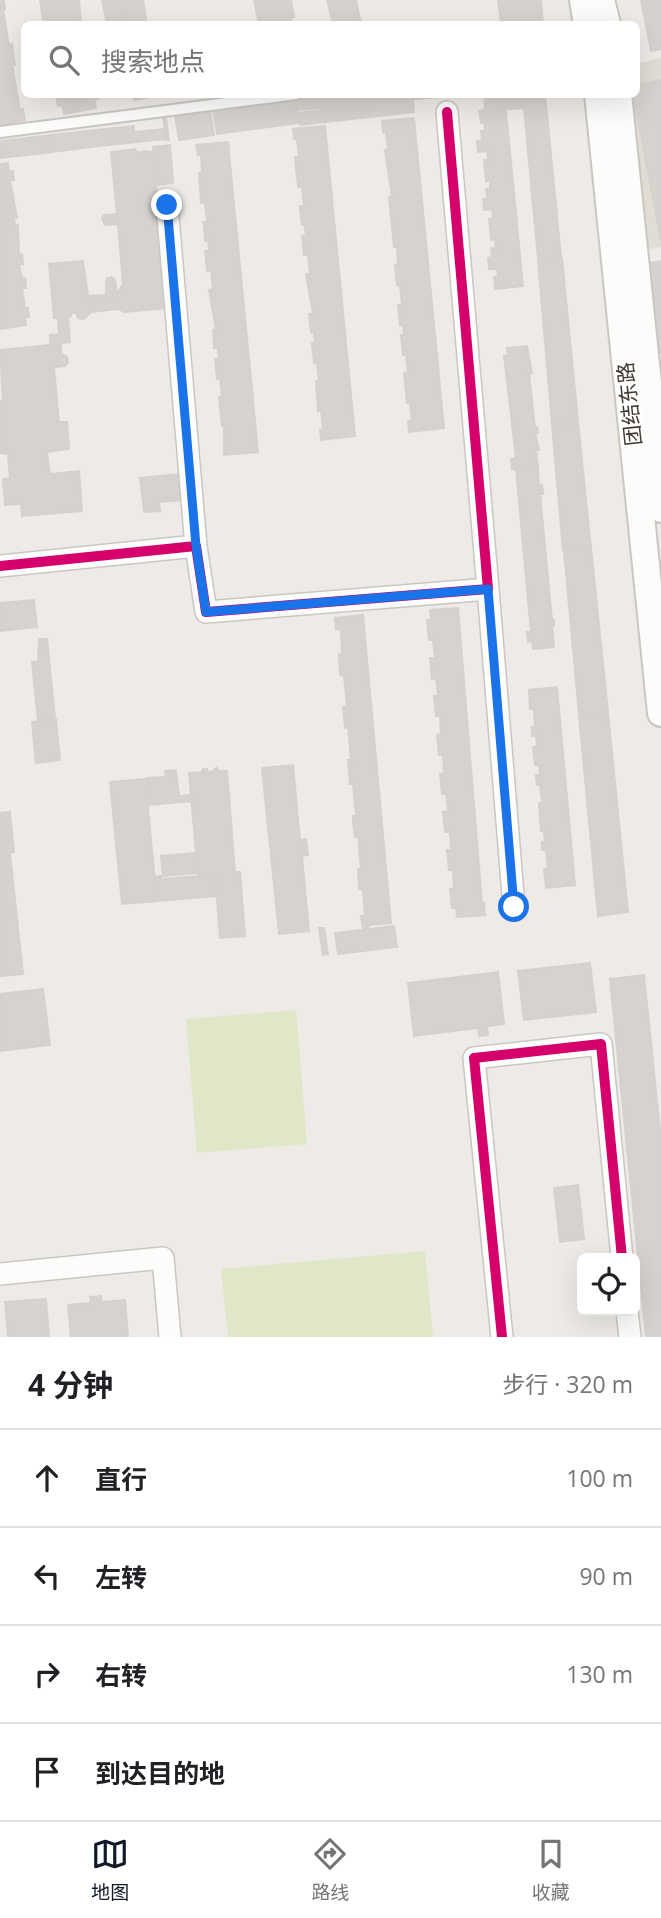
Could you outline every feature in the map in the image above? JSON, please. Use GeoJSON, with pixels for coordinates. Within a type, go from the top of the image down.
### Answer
{"type":"FeatureCollection","features":[{"type":"Feature","properties":{"kind":"street"},"geometry":{"type":"LineString","coordinates":[[583,0],[586,21]]}},
{"type":"Feature","properties":{"kind":"street"},"geometry":{"type":"LineString","coordinates":[[601,0],[606,21]]}},
{"type":"Feature","properties":{"kind":"street","name":"团结东路"},"geometry":{"type":"LineString","coordinates":[[598,98],[661,713]]}},
{"type":"Feature","properties":{"kind":"street"},"geometry":{"type":"LineString","coordinates":[[618,98],[661,509]]}},
{"type":"Feature","properties":{"kind":"street"},"geometry":{"type":"LineString","coordinates":[[447,112],[514,907]]}},
{"type":"Feature","properties":{"kind":"street"},"geometry":{"type":"LineString","coordinates":[[167,205],[196,546],[206,612],[488,589]]}},
{"type":"Feature","properties":{"kind":"street"},"geometry":{"type":"LineString","coordinates":[[0,566],[196,546]]}},
{"type":"Feature","properties":{"kind":"street"},"geometry":{"type":"LineString","coordinates":[[502,1337],[474,1058],[601,1044],[622,1253]]}},
{"type":"Feature","properties":{"kind":"street"},"geometry":{"type":"LineString","coordinates":[[0,1274],[163,1258],[170,1337]]}},
{"type":"Feature","properties":{"kind":"street"},"geometry":{"type":"LineString","coordinates":[[628,1316],[630,1337]]}},
{"type":"Feature","properties":{"kind":"lane"},"geometry":{"type":"LineString","coordinates":[[0,132],[266,98]]}},
{"type":"Feature","properties":{"kind":"shaded area"},"geometry":{"type":"Polygon","coordinates":[[[661,58],[661,247],[639,251],[623,98],[640,98],[640,63],[661,58]]]}},
{"type":"Feature","properties":{"kind":"green space"},"geometry":{"type":"Polygon","coordinates":[[[296,1010],[307,1144],[197,1153],[186,1019],[296,1010]]]}},
{"type":"Feature","properties":{"kind":"green space"},"geometry":{"type":"Polygon","coordinates":[[[425,1251],[433,1337],[228,1337],[221,1269],[425,1251]]]}},
{"type":"Feature","properties":{"kind":"building"},"geometry":{"type":"Polygon","coordinates":[[[0,0],[4,0],[8,40],[9,45],[12,44],[15,65],[12,65],[20,110],[23,109],[25,120],[0,125],[0,0]]]}},
{"type":"Feature","properties":{"kind":"building"},"geometry":{"type":"Polygon","coordinates":[[[40,0],[79,0],[81,21],[43,20],[40,0]]]}},
{"type":"Feature","properties":{"kind":"building"},"geometry":{"type":"Polygon","coordinates":[[[102,0],[116,0],[122,14],[118,15],[119,21],[106,21],[102,0]]]}},
{"type":"Feature","properties":{"kind":"building"},"geometry":{"type":"Polygon","coordinates":[[[117,0],[143,0],[146,21],[120,21],[119,15],[123,15],[117,0]]]}},
{"type":"Feature","properties":{"kind":"building"},"geometry":{"type":"Polygon","coordinates":[[[254,0],[291,0],[294,17],[292,21],[258,21],[254,0]]]}},
{"type":"Feature","properties":{"kind":"building"},"geometry":{"type":"Polygon","coordinates":[[[327,0],[356,0],[360,21],[332,21],[327,0]]]}},
{"type":"Feature","properties":{"kind":"building"},"geometry":{"type":"Polygon","coordinates":[[[498,0],[541,0],[543,21],[501,21],[498,0]]]}},
{"type":"Feature","properties":{"kind":"building"},"geometry":{"type":"Polygon","coordinates":[[[641,0],[661,0],[661,49],[651,51],[641,0]]]}},
{"type":"Feature","properties":{"kind":"building"},"geometry":{"type":"Polygon","coordinates":[[[661,80],[661,240],[634,98],[640,98],[640,84],[661,80]]]}},
{"type":"Feature","properties":{"kind":"building"},"geometry":{"type":"Polygon","coordinates":[[[57,98],[98,99],[94,99],[96,108],[64,114],[62,105],[58,106],[57,98]]]}},
{"type":"Feature","properties":{"kind":"building"},"geometry":{"type":"Polygon","coordinates":[[[295,98],[299,123],[217,134],[213,109],[295,98]]]}},
{"type":"Feature","properties":{"kind":"building"},"geometry":{"type":"Polygon","coordinates":[[[373,98],[374,104],[298,110],[297,99],[373,98]]]}},
{"type":"Feature","properties":{"kind":"building"},"geometry":{"type":"Polygon","coordinates":[[[374,98],[427,98],[375,103],[374,98]]]}},
{"type":"Feature","properties":{"kind":"building"},"geometry":{"type":"Polygon","coordinates":[[[484,98],[545,98],[561,257],[538,259],[524,108],[485,111],[484,98]]]}},
{"type":"Feature","properties":{"kind":"building"},"geometry":{"type":"Polygon","coordinates":[[[413,100],[414,112],[300,125],[298,113],[413,100]]]}},
{"type":"Feature","properties":{"kind":"building"},"geometry":{"type":"Polygon","coordinates":[[[210,109],[214,135],[179,140],[175,115],[210,109]]]}},
{"type":"Feature","properties":{"kind":"building"},"geometry":{"type":"Polygon","coordinates":[[[479,111],[506,111],[523,286],[495,289],[494,277],[498,277],[497,269],[489,269],[491,248],[496,248],[495,239],[491,240],[489,219],[493,218],[492,209],[484,210],[483,199],[487,199],[486,189],[490,189],[490,181],[486,181],[484,160],[488,160],[487,151],[478,152],[477,141],[482,141],[481,131],[485,131],[479,111]]]}},
{"type":"Feature","properties":{"kind":"building"},"geometry":{"type":"Polygon","coordinates":[[[163,117],[166,117],[169,140],[166,140],[163,117]]]}},
{"type":"Feature","properties":{"kind":"building"},"geometry":{"type":"Polygon","coordinates":[[[414,118],[444,428],[409,432],[408,421],[412,420],[404,373],[408,373],[406,355],[403,355],[403,325],[400,325],[398,305],[402,305],[395,265],[398,265],[397,247],[394,247],[389,197],[392,197],[385,150],[388,149],[382,121],[414,118]]]}},
{"type":"Feature","properties":{"kind":"building"},"geometry":{"type":"Polygon","coordinates":[[[134,126],[134,132],[164,129],[165,139],[109,145],[107,129],[134,126]]]}},
{"type":"Feature","properties":{"kind":"building"},"geometry":{"type":"Polygon","coordinates":[[[325,126],[355,436],[321,440],[320,430],[323,429],[321,410],[318,411],[316,381],[319,381],[317,363],[314,363],[314,332],[311,332],[309,314],[313,314],[306,274],[310,274],[308,255],[304,255],[302,236],[306,235],[300,209],[300,206],[304,206],[302,187],[298,187],[295,157],[299,157],[293,129],[325,126]]]}},
{"type":"Feature","properties":{"kind":"building"},"geometry":{"type":"Polygon","coordinates":[[[105,129],[107,145],[53,152],[51,135],[105,129]]]}},
{"type":"Feature","properties":{"kind":"building"},"geometry":{"type":"Polygon","coordinates":[[[50,135],[52,152],[0,158],[0,141],[50,135]]]}},
{"type":"Feature","properties":{"kind":"building"},"geometry":{"type":"Polygon","coordinates":[[[228,142],[258,452],[224,455],[224,426],[219,397],[222,396],[215,359],[219,359],[218,348],[214,348],[213,330],[216,329],[209,290],[213,289],[211,270],[207,271],[205,251],[209,251],[203,222],[207,222],[205,203],[201,203],[201,154],[198,155],[196,145],[228,142]]]}},
{"type":"Feature","properties":{"kind":"building"},"geometry":{"type":"Polygon","coordinates":[[[170,145],[173,183],[157,185],[153,147],[170,145]]]}},
{"type":"Feature","properties":{"kind":"building"},"geometry":{"type":"Polygon","coordinates":[[[135,149],[138,153],[153,152],[167,308],[91,312],[84,319],[71,313],[68,317],[70,342],[61,343],[61,354],[67,357],[68,363],[54,367],[59,422],[67,422],[69,449],[47,452],[50,474],[79,471],[82,511],[22,516],[21,504],[5,505],[3,479],[10,478],[8,454],[1,453],[0,445],[0,401],[3,401],[0,350],[50,345],[50,335],[59,334],[58,318],[54,318],[49,264],[83,261],[88,296],[106,295],[107,278],[112,277],[117,294],[123,284],[118,224],[105,225],[102,218],[104,215],[117,214],[111,152],[135,149]]]}},
{"type":"Feature","properties":{"kind":"building"},"geometry":{"type":"Polygon","coordinates":[[[8,163],[9,171],[13,171],[14,180],[10,180],[17,218],[14,218],[15,226],[18,225],[19,255],[22,254],[23,264],[19,265],[22,279],[25,278],[26,288],[22,288],[29,317],[25,318],[26,325],[0,329],[0,164],[8,163]]]}},
{"type":"Feature","properties":{"kind":"building"},"geometry":{"type":"Polygon","coordinates":[[[562,258],[578,421],[552,424],[538,260],[562,258]]]}},
{"type":"Feature","properties":{"kind":"building"},"geometry":{"type":"Polygon","coordinates":[[[661,261],[661,354],[644,264],[661,261]]]}},
{"type":"Feature","properties":{"kind":"building"},"geometry":{"type":"Polygon","coordinates":[[[527,346],[532,373],[529,373],[535,428],[537,427],[538,433],[535,433],[539,450],[536,450],[538,466],[512,469],[511,459],[516,458],[504,356],[508,356],[507,348],[527,346]]]}},
{"type":"Feature","properties":{"kind":"building"},"geometry":{"type":"Polygon","coordinates":[[[578,422],[591,548],[563,550],[552,425],[578,422]]]}},
{"type":"Feature","properties":{"kind":"building"},"geometry":{"type":"Polygon","coordinates":[[[538,467],[539,485],[542,485],[543,494],[540,494],[554,620],[554,647],[533,649],[532,641],[528,642],[527,632],[531,632],[516,469],[538,467]]]}},
{"type":"Feature","properties":{"kind":"building"},"geometry":{"type":"Polygon","coordinates":[[[181,474],[183,500],[159,502],[160,511],[144,512],[140,478],[181,474]]]}},
{"type":"Feature","properties":{"kind":"building"},"geometry":{"type":"Polygon","coordinates":[[[591,548],[608,712],[579,715],[564,551],[591,548]]]}},
{"type":"Feature","properties":{"kind":"building"},"geometry":{"type":"Polygon","coordinates":[[[34,600],[37,627],[0,631],[0,603],[34,600]]]}},
{"type":"Feature","properties":{"kind":"building"},"geometry":{"type":"Polygon","coordinates":[[[458,608],[485,915],[457,917],[456,908],[452,908],[450,889],[454,888],[453,870],[449,870],[447,850],[451,850],[450,832],[445,832],[443,812],[448,811],[446,794],[442,794],[440,774],[444,773],[443,755],[439,755],[437,735],[441,734],[440,716],[436,716],[434,696],[438,696],[436,678],[432,679],[430,658],[435,658],[433,640],[429,640],[427,620],[431,620],[430,610],[458,608]]]}},
{"type":"Feature","properties":{"kind":"building"},"geometry":{"type":"Polygon","coordinates":[[[363,615],[391,923],[368,925],[368,928],[363,928],[361,916],[365,916],[363,889],[359,889],[358,869],[361,869],[358,836],[355,837],[353,822],[353,816],[356,816],[353,784],[350,784],[348,727],[345,728],[343,707],[347,706],[344,676],[340,675],[341,633],[340,629],[336,629],[335,618],[363,615]]]}},
{"type":"Feature","properties":{"kind":"building"},"geometry":{"type":"Polygon","coordinates":[[[39,639],[47,639],[55,718],[38,721],[32,662],[38,661],[39,639]]]}},
{"type":"Feature","properties":{"kind":"building"},"geometry":{"type":"Polygon","coordinates":[[[557,687],[575,885],[546,888],[544,869],[548,869],[546,850],[542,850],[542,842],[545,841],[544,831],[541,831],[539,803],[542,803],[536,775],[540,775],[539,765],[535,765],[533,747],[537,746],[536,736],[532,736],[532,727],[535,727],[534,709],[530,709],[529,690],[557,687]]]}},
{"type":"Feature","properties":{"kind":"building"},"geometry":{"type":"Polygon","coordinates":[[[608,713],[628,912],[598,916],[579,716],[608,713]]]}},
{"type":"Feature","properties":{"kind":"building"},"geometry":{"type":"Polygon","coordinates":[[[56,719],[60,760],[36,763],[32,722],[56,719]]]}},
{"type":"Feature","properties":{"kind":"building"},"geometry":{"type":"Polygon","coordinates":[[[293,765],[300,840],[306,839],[308,855],[302,856],[309,931],[279,934],[262,768],[293,765]]]}},
{"type":"Feature","properties":{"kind":"building"},"geometry":{"type":"Polygon","coordinates":[[[217,768],[218,771],[227,771],[235,872],[240,872],[245,936],[220,938],[215,874],[198,875],[189,773],[203,772],[203,769],[207,769],[207,772],[214,771],[217,768]]]}},
{"type":"Feature","properties":{"kind":"building"},"geometry":{"type":"Polygon","coordinates":[[[176,770],[179,796],[190,795],[191,801],[149,805],[147,778],[166,777],[165,771],[176,770]]]}},
{"type":"Feature","properties":{"kind":"building"},"geometry":{"type":"Polygon","coordinates":[[[145,779],[157,901],[122,904],[110,782],[145,779]]]}},
{"type":"Feature","properties":{"kind":"building"},"geometry":{"type":"Polygon","coordinates":[[[10,812],[14,852],[10,853],[23,974],[0,976],[0,813],[10,812]]]}},
{"type":"Feature","properties":{"kind":"building"},"geometry":{"type":"Polygon","coordinates":[[[195,853],[197,873],[163,876],[161,856],[195,853]]]}},
{"type":"Feature","properties":{"kind":"building"},"geometry":{"type":"Polygon","coordinates":[[[214,875],[216,896],[157,901],[155,877],[161,876],[161,879],[214,875]]]}},
{"type":"Feature","properties":{"kind":"building"},"geometry":{"type":"Polygon","coordinates":[[[394,926],[397,947],[338,954],[335,933],[394,926]]]}},
{"type":"Feature","properties":{"kind":"building"},"geometry":{"type":"Polygon","coordinates":[[[319,928],[324,928],[328,954],[323,955],[319,928]]]}},
{"type":"Feature","properties":{"kind":"building"},"geometry":{"type":"Polygon","coordinates":[[[590,963],[596,1012],[524,1020],[518,971],[590,963]]]}},
{"type":"Feature","properties":{"kind":"building"},"geometry":{"type":"Polygon","coordinates":[[[498,972],[504,1024],[487,1026],[488,1035],[479,1036],[478,1028],[414,1036],[408,983],[498,972]]]}},
{"type":"Feature","properties":{"kind":"building"},"geometry":{"type":"Polygon","coordinates":[[[644,975],[661,1140],[661,1337],[646,1337],[640,1253],[638,1253],[610,979],[644,975]]]}},
{"type":"Feature","properties":{"kind":"building"},"geometry":{"type":"Polygon","coordinates":[[[43,989],[50,1045],[0,1051],[0,994],[43,989]]]}},
{"type":"Feature","properties":{"kind":"building"},"geometry":{"type":"Polygon","coordinates":[[[578,1185],[584,1239],[560,1242],[554,1188],[578,1185]]]}},
{"type":"Feature","properties":{"kind":"building"},"geometry":{"type":"Polygon","coordinates":[[[101,1296],[101,1302],[125,1300],[128,1337],[71,1337],[68,1305],[91,1303],[90,1297],[101,1296]]]}},
{"type":"Feature","properties":{"kind":"building"},"geometry":{"type":"Polygon","coordinates":[[[46,1299],[49,1337],[8,1337],[5,1302],[46,1299]]]}},
{"type":"Feature","properties":{"kind":"cycle path"},"geometry":{"type":"LineString","coordinates":[[0,566],[196,546],[206,612],[488,589],[447,112]]}},
{"type":"Feature","properties":{"kind":"cycle path"},"geometry":{"type":"LineString","coordinates":[[502,1337],[474,1058],[601,1044],[622,1253]]}},
{"type":"Feature","properties":{"kind":"route"},"geometry":{"type":"LineString","coordinates":[[167,205],[196,546],[206,612],[488,589],[514,907]]}}]}
